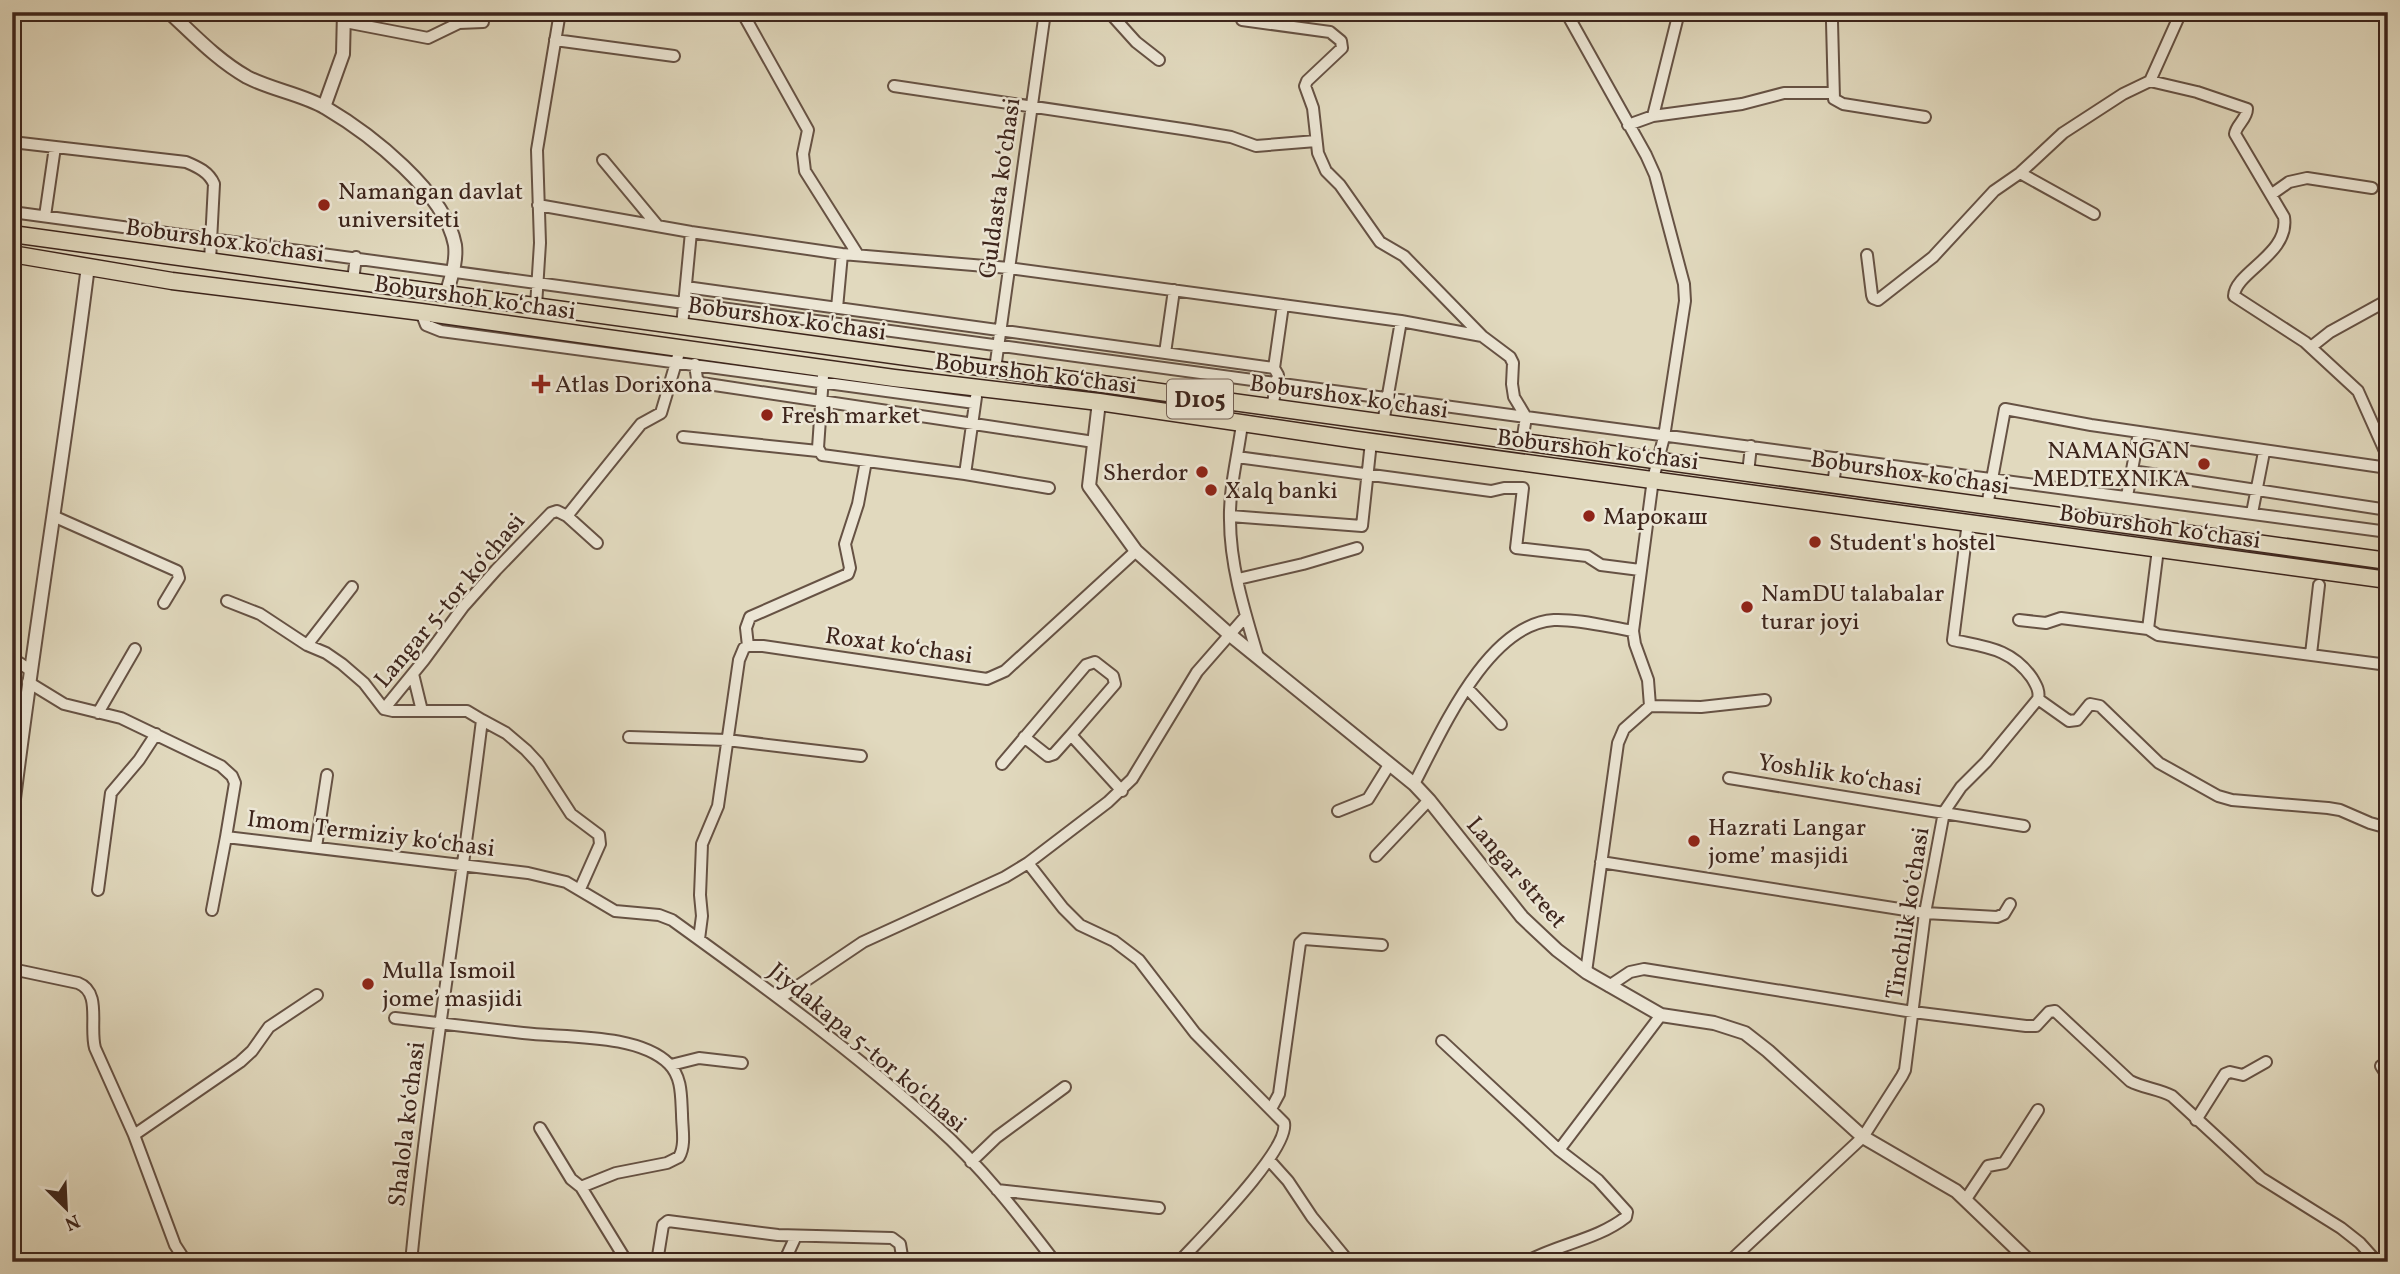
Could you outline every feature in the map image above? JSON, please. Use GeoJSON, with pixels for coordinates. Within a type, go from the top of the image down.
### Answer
{"type":"FeatureCollection","features":[{"type":"Feature","properties":{"kind":"main road","name":"Boburshox ko'chasi"},"geometry":{"type":"LineString","coordinates":[[12,234],[2386,561]]}},
{"type":"Feature","properties":{"kind":"main road"},"geometry":{"type":"LineString","coordinates":[[88,266],[91,245]]}},
{"type":"Feature","properties":{"kind":"main road","name":"Boburshoh koʻchasi"},"geometry":{"type":"LineString","coordinates":[[12,254],[172,281],[421,312],[823,375],[976,395],[1099,402],[1371,442],[2388,580]]}},
{"type":"Feature","properties":{"kind":"street"},"geometry":{"type":"LineString","coordinates":[[169,12],[220,60],[247,77],[324,107],[382,148],[431,198],[451,233],[455,247],[453,271],[447,292]]}},
{"type":"Feature","properties":{"kind":"street"},"geometry":{"type":"LineString","coordinates":[[536,306],[540,243],[537,150],[560,12]]}},
{"type":"Feature","properties":{"kind":"street"},"geometry":{"type":"LineString","coordinates":[[742,12],[808,130],[803,154],[805,171],[858,255]]}},
{"type":"Feature","properties":{"kind":"street","name":"Guldasta koʻchasi"},"geometry":{"type":"LineString","coordinates":[[995,369],[1045,12]]}},
{"type":"Feature","properties":{"kind":"street"},"geometry":{"type":"LineString","coordinates":[[1109,12],[1136,42],[1160,60]]}},
{"type":"Feature","properties":{"kind":"street"},"geometry":{"type":"LineString","coordinates":[[1566,12],[1655,175],[1684,284],[1685,300],[1664,437],[1653,479],[1633,631],[1634,644],[1648,680],[1650,706]]}},
{"type":"Feature","properties":{"kind":"street"},"geometry":{"type":"LineString","coordinates":[[1653,116],[1679,12]]}},
{"type":"Feature","properties":{"kind":"street"},"geometry":{"type":"LineString","coordinates":[[1834,12],[1834,99],[1843,104],[1925,117]]}},
{"type":"Feature","properties":{"kind":"street"},"geometry":{"type":"LineString","coordinates":[[2150,81],[2181,12]]}},
{"type":"Feature","properties":{"kind":"street"},"geometry":{"type":"LineString","coordinates":[[324,107],[343,54],[345,17],[428,38],[460,23],[483,22]]}},
{"type":"Feature","properties":{"kind":"street"},"geometry":{"type":"LineString","coordinates":[[1242,20],[1330,32],[1341,41],[1342,48],[1305,86],[1313,107],[1318,153],[1326,171],[1340,185],[1380,242],[1404,256],[1482,336],[1510,357],[1513,363],[1511,384],[1514,397],[1526,417],[1522,442]]}},
{"type":"Feature","properties":{"kind":"street"},"geometry":{"type":"LineString","coordinates":[[555,40],[674,56]]}},
{"type":"Feature","properties":{"kind":"street"},"geometry":{"type":"LineString","coordinates":[[1867,255],[1873,298],[1878,300],[1933,257],[1994,191],[2020,173],[2063,132],[2123,94],[2150,81],[2244,106],[2248,112],[2235,134],[2284,216],[2283,233],[2271,253],[2233,293],[2236,298],[2311,348],[2358,391],[2388,458]]}},
{"type":"Feature","properties":{"kind":"street"},"geometry":{"type":"LineString","coordinates":[[894,86],[1231,137],[1256,146],[1316,141]]}},
{"type":"Feature","properties":{"kind":"street"},"geometry":{"type":"LineString","coordinates":[[1628,125],[1653,116],[1742,104],[1784,93],[1833,93]]}},
{"type":"Feature","properties":{"kind":"street"},"geometry":{"type":"LineString","coordinates":[[12,142],[186,162],[201,168],[212,178],[214,184],[210,261]]}},
{"type":"Feature","properties":{"kind":"street"},"geometry":{"type":"LineString","coordinates":[[32,237],[40,216],[55,147]]}},
{"type":"Feature","properties":{"kind":"street"},"geometry":{"type":"LineString","coordinates":[[603,160],[657,225]]}},
{"type":"Feature","properties":{"kind":"street"},"geometry":{"type":"LineString","coordinates":[[2020,173],[2094,214]]}},
{"type":"Feature","properties":{"kind":"street"},"geometry":{"type":"LineString","coordinates":[[2272,194],[2289,181],[2307,178],[2372,188]]}},
{"type":"Feature","properties":{"kind":"street"},"geometry":{"type":"LineString","coordinates":[[538,205],[691,232],[842,254],[1009,268],[1401,321],[1482,336]]}},
{"type":"Feature","properties":{"kind":"street"},"geometry":{"type":"LineString","coordinates":[[12,212],[1664,437],[1751,446],[2388,532]]}},
{"type":"Feature","properties":{"kind":"street"},"geometry":{"type":"LineString","coordinates":[[682,326],[691,232]]}},
{"type":"Feature","properties":{"kind":"street"},"geometry":{"type":"LineString","coordinates":[[837,308],[842,254]]}},
{"type":"Feature","properties":{"kind":"street"},"geometry":{"type":"LineString","coordinates":[[353,280],[356,257]]}},
{"type":"Feature","properties":{"kind":"street"},"geometry":{"type":"LineString","coordinates":[[12,815],[29,676],[88,266]]}},
{"type":"Feature","properties":{"kind":"street"},"geometry":{"type":"LineString","coordinates":[[493,300],[496,276]]}},
{"type":"Feature","properties":{"kind":"street"},"geometry":{"type":"LineString","coordinates":[[685,287],[1274,368]]}},
{"type":"Feature","properties":{"kind":"street"},"geometry":{"type":"LineString","coordinates":[[1165,353],[1174,290]]}},
{"type":"Feature","properties":{"kind":"street"},"geometry":{"type":"LineString","coordinates":[[603,316],[606,291]]}},
{"type":"Feature","properties":{"kind":"street"},"geometry":{"type":"LineString","coordinates":[[2311,348],[2330,332],[2374,309],[2383,300],[2388,300]]}},
{"type":"Feature","properties":{"kind":"street"},"geometry":{"type":"LineString","coordinates":[[1272,408],[1278,375],[1274,368],[1283,305]]}},
{"type":"Feature","properties":{"kind":"street"},"geometry":{"type":"LineString","coordinates":[[1383,423],[1401,321]]}},
{"type":"Feature","properties":{"kind":"street"},"geometry":{"type":"LineString","coordinates":[[597,543],[567,516],[640,424],[661,413],[678,354],[695,364],[773,368],[770,392]]}},
{"type":"Feature","properties":{"kind":"street"},"geometry":{"type":"LineString","coordinates":[[695,364],[701,383],[1094,442]]}},
{"type":"Feature","properties":{"kind":"street"},"geometry":{"type":"LineString","coordinates":[[818,451],[823,375]]}},
{"type":"Feature","properties":{"kind":"street"},"geometry":{"type":"LineString","coordinates":[[965,474],[976,395]]}},
{"type":"Feature","properties":{"kind":"street","name":"Langar street"},"geometry":{"type":"LineString","coordinates":[[1099,402],[1089,486],[1136,551],[1229,634],[1413,784],[1429,800],[1522,917],[1557,950],[1586,972],[1661,1015],[1714,1023],[1745,1033],[1863,1137],[1966,1199],[2030,1262]]}},
{"type":"Feature","properties":{"kind":"street"},"geometry":{"type":"LineString","coordinates":[[1987,506],[2005,409],[2139,433],[2388,468]]}},
{"type":"Feature","properties":{"kind":"street"},"geometry":{"type":"LineString","coordinates":[[1242,424],[1230,516],[1230,541],[1258,657]]}},
{"type":"Feature","properties":{"kind":"street"},"geometry":{"type":"LineString","coordinates":[[2127,496],[2139,433]]}},
{"type":"Feature","properties":{"kind":"street"},"geometry":{"type":"LineString","coordinates":[[683,437],[818,451],[822,455],[1049,488]]}},
{"type":"Feature","properties":{"kind":"street"},"geometry":{"type":"LineString","coordinates":[[1230,516],[1362,526],[1371,442]]}},
{"type":"Feature","properties":{"kind":"street"},"geometry":{"type":"LineString","coordinates":[[1748,473],[1751,446]]}},
{"type":"Feature","properties":{"kind":"street"},"geometry":{"type":"LineString","coordinates":[[2252,513],[2264,452]]}},
{"type":"Feature","properties":{"kind":"street"},"geometry":{"type":"LineString","coordinates":[[1237,457],[1491,491],[1523,488],[1516,548],[1587,556],[1601,565],[1640,570]]}},
{"type":"Feature","properties":{"kind":"street"},"geometry":{"type":"LineString","coordinates":[[1833,484],[1837,458]]}},
{"type":"Feature","properties":{"kind":"street"},"geometry":{"type":"LineString","coordinates":[[699,939],[702,916],[699,895],[702,844],[718,806],[739,660],[744,648],[748,646],[746,628],[750,617],[848,574],[850,568],[845,544],[858,504],[866,461]]}},
{"type":"Feature","properties":{"kind":"street"},"geometry":{"type":"LineString","coordinates":[[2132,471],[2388,510]]}},
{"type":"Feature","properties":{"kind":"street","name":"Langar 5-tor koʻchasi"},"geometry":{"type":"LineString","coordinates":[[228,601],[260,614],[307,645],[326,653],[354,673],[384,709],[480,589],[551,513],[557,511],[567,516]]}},
{"type":"Feature","properties":{"kind":"street"},"geometry":{"type":"LineString","coordinates":[[53,516],[177,571],[178,579],[164,603]]}},
{"type":"Feature","properties":{"kind":"street"},"geometry":{"type":"LineString","coordinates":[[1968,522],[1953,640],[2003,652],[2011,657],[2027,671],[2036,684],[2038,699],[2069,721],[2077,720],[2090,704],[2099,706],[2159,763],[2218,796],[2232,800],[2340,810],[2388,828]]}},
{"type":"Feature","properties":{"kind":"street"},"geometry":{"type":"LineString","coordinates":[[2386,561],[2388,526]]}},
{"type":"Feature","properties":{"kind":"street"},"geometry":{"type":"LineString","coordinates":[[1238,579],[1357,548]]}},
{"type":"Feature","properties":{"kind":"street"},"geometry":{"type":"LineString","coordinates":[[2148,629],[2158,550]]}},
{"type":"Feature","properties":{"kind":"street","name":"Roxat koʻchasi"},"geometry":{"type":"LineString","coordinates":[[748,646],[987,679],[1005,671],[1136,551]]}},
{"type":"Feature","properties":{"kind":"street"},"geometry":{"type":"LineString","coordinates":[[2311,653],[2319,585]]}},
{"type":"Feature","properties":{"kind":"street"},"geometry":{"type":"LineString","coordinates":[[307,645],[352,587]]}},
{"type":"Feature","properties":{"kind":"street"},"geometry":{"type":"LineString","coordinates":[[780,998],[863,942],[1005,877],[1028,863],[1122,791],[1197,672],[1246,616]]}},
{"type":"Feature","properties":{"kind":"street"},"geometry":{"type":"LineString","coordinates":[[2019,620],[2046,624],[2062,618],[2148,629],[2158,635],[2388,665]]}},
{"type":"Feature","properties":{"kind":"street"},"geometry":{"type":"LineString","coordinates":[[1413,784],[1446,723],[1505,641],[1533,624],[1554,620],[1633,631]]}},
{"type":"Feature","properties":{"kind":"street"},"geometry":{"type":"LineString","coordinates":[[98,713],[135,649]]}},
{"type":"Feature","properties":{"kind":"street","name":"Imom Termiziy koʻchasi"},"geometry":{"type":"LineString","coordinates":[[12,657],[29,676],[64,704],[121,718],[221,766],[232,776],[234,787],[226,837],[555,878],[580,888],[615,911],[659,915],[672,920],[699,939]]}},
{"type":"Feature","properties":{"kind":"street"},"geometry":{"type":"LineString","coordinates":[[1002,764],[1024,737],[1086,665],[1095,662],[1113,676],[1115,684],[1054,754],[1048,756],[1024,737]]}},
{"type":"Feature","properties":{"kind":"street"},"geometry":{"type":"LineString","coordinates":[[413,674],[422,711]]}},
{"type":"Feature","properties":{"kind":"street"},"geometry":{"type":"LineString","coordinates":[[1468,689],[1502,724]]}},
{"type":"Feature","properties":{"kind":"street","name":"Tinchlik koʻchasi"},"geometry":{"type":"LineString","coordinates":[[1729,1262],[1863,1137],[1905,1070],[1925,913],[1944,812],[1961,787],[1986,762],[2038,699]]}},
{"type":"Feature","properties":{"kind":"street"},"geometry":{"type":"LineString","coordinates":[[1586,972],[1618,743],[1624,729],[1650,706],[1701,707],[1765,701]]}},
{"type":"Feature","properties":{"kind":"street"},"geometry":{"type":"LineString","coordinates":[[384,709],[467,711],[506,733],[526,750],[538,763],[571,814],[599,835],[600,844],[580,888]]}},
{"type":"Feature","properties":{"kind":"street","name":"Shalola koʻchasi"},"geometry":{"type":"LineString","coordinates":[[411,1262],[439,1023],[464,867],[482,720]]}},
{"type":"Feature","properties":{"kind":"street"},"geometry":{"type":"LineString","coordinates":[[98,890],[111,793],[139,760],[156,734]]}},
{"type":"Feature","properties":{"kind":"street"},"geometry":{"type":"LineString","coordinates":[[1071,735],[1122,791]]}},
{"type":"Feature","properties":{"kind":"street"},"geometry":{"type":"LineString","coordinates":[[629,737],[727,740],[861,756]]}},
{"type":"Feature","properties":{"kind":"street"},"geometry":{"type":"LineString","coordinates":[[1338,811],[1368,799],[1389,765]]}},
{"type":"Feature","properties":{"kind":"street"},"geometry":{"type":"LineString","coordinates":[[316,848],[327,775]]}},
{"type":"Feature","properties":{"kind":"street","name":"Yoshlik koʻchasi"},"geometry":{"type":"LineString","coordinates":[[1729,778],[2024,826]]}},
{"type":"Feature","properties":{"kind":"street"},"geometry":{"type":"LineString","coordinates":[[1376,856],[1429,800]]}},
{"type":"Feature","properties":{"kind":"street"},"geometry":{"type":"LineString","coordinates":[[212,910],[226,837]]}},
{"type":"Feature","properties":{"kind":"street"},"geometry":{"type":"LineString","coordinates":[[1601,862],[1925,913],[1997,917],[2004,914],[2010,904]]}},
{"type":"Feature","properties":{"kind":"street"},"geometry":{"type":"LineString","coordinates":[[1028,863],[1063,908],[1080,925],[1114,941],[1139,960],[1195,1033],[1286,1127],[1270,1160],[1179,1262]]}},
{"type":"Feature","properties":{"kind":"street","name":"Jiydakapa 5-tor koʻchasi"},"geometry":{"type":"LineString","coordinates":[[699,939],[780,998],[937,1126],[998,1190],[1055,1262]]}},
{"type":"Feature","properties":{"kind":"street"},"geometry":{"type":"LineString","coordinates":[[1271,1110],[1279,1094],[1300,943],[1304,939],[1382,945]]}},
{"type":"Feature","properties":{"kind":"street"},"geometry":{"type":"LineString","coordinates":[[12,969],[78,983],[88,988],[92,996],[92,1035],[95,1048],[134,1135],[175,1245],[186,1262]]}},
{"type":"Feature","properties":{"kind":"street"},"geometry":{"type":"LineString","coordinates":[[1609,986],[1630,972],[1644,969],[1913,1012],[2026,1026],[2036,1026],[2049,1012],[2055,1011],[2130,1081],[2143,1088],[2164,1091],[2172,1096],[2261,1178],[2341,1228],[2360,1243],[2377,1262]]}},
{"type":"Feature","properties":{"kind":"street"},"geometry":{"type":"LineString","coordinates":[[134,1135],[240,1062],[252,1051],[269,1027],[317,995]]}},
{"type":"Feature","properties":{"kind":"street"},"geometry":{"type":"LineString","coordinates":[[1559,1150],[1661,1015]]}},
{"type":"Feature","properties":{"kind":"street"},"geometry":{"type":"LineString","coordinates":[[395,1018],[628,1044],[662,1058],[671,1065],[679,1079],[681,1091],[683,1144],[679,1157],[667,1163],[616,1173],[581,1187]]}},
{"type":"Feature","properties":{"kind":"street"},"geometry":{"type":"LineString","coordinates":[[1442,1041],[1559,1150],[1598,1180],[1627,1215],[1624,1220],[1581,1241],[1545,1251],[1526,1262]]}},
{"type":"Feature","properties":{"kind":"street"},"geometry":{"type":"LineString","coordinates":[[671,1065],[699,1058],[742,1063]]}},
{"type":"Feature","properties":{"kind":"street"},"geometry":{"type":"LineString","coordinates":[[2196,1120],[2225,1074],[2230,1072],[2243,1075],[2266,1062]]}},
{"type":"Feature","properties":{"kind":"street"},"geometry":{"type":"LineString","coordinates":[[971,1162],[997,1137],[1065,1087]]}},
{"type":"Feature","properties":{"kind":"street"},"geometry":{"type":"LineString","coordinates":[[1966,1199],[1988,1166],[2004,1163],[2038,1110]]}},
{"type":"Feature","properties":{"kind":"street"},"geometry":{"type":"LineString","coordinates":[[540,1128],[571,1179],[581,1187],[627,1262]]}},
{"type":"Feature","properties":{"kind":"street"},"geometry":{"type":"LineString","coordinates":[[1270,1160],[1349,1262]]}},
{"type":"Feature","properties":{"kind":"street"},"geometry":{"type":"LineString","coordinates":[[998,1190],[1159,1208]]}},
{"type":"Feature","properties":{"kind":"street"},"geometry":{"type":"LineString","coordinates":[[657,1262],[665,1222],[796,1236],[892,1238],[900,1244],[903,1262]]}},
{"type":"Feature","properties":{"kind":"street"},"geometry":{"type":"LineString","coordinates":[[784,1262],[796,1236]]}},
{"type":"Feature","properties":{"kind":"place","name":"Namangan davlat universiteti"},"geometry":{"type":"Point","coordinates":[324,205]}},
{"type":"Feature","properties":{"kind":"place","name":"Atlas Dorixona"},"geometry":{"type":"Point","coordinates":[541,384]}},
{"type":"Feature","properties":{"kind":"place","name":"Fresh market"},"geometry":{"type":"Point","coordinates":[767,415]}},
{"type":"Feature","properties":{"kind":"place","name":"NAMANGAN MEDTEXNIKA"},"geometry":{"type":"Point","coordinates":[2204,464]}},
{"type":"Feature","properties":{"kind":"place","name":"Sherdor"},"geometry":{"type":"Point","coordinates":[1202,472]}},
{"type":"Feature","properties":{"kind":"place","name":"Xalq banki"},"geometry":{"type":"Point","coordinates":[1211,490]}},
{"type":"Feature","properties":{"kind":"place","name":"Марокаш"},"geometry":{"type":"Point","coordinates":[1589,516]}},
{"type":"Feature","properties":{"kind":"place","name":"Student's hostel"},"geometry":{"type":"Point","coordinates":[1815,542]}},
{"type":"Feature","properties":{"kind":"place","name":"NamDU talabalar turar joyi"},"geometry":{"type":"Point","coordinates":[1747,607]}},
{"type":"Feature","properties":{"kind":"place","name":"Hazrati Langar jome’ masjidi"},"geometry":{"type":"Point","coordinates":[1694,841]}},
{"type":"Feature","properties":{"kind":"place","name":"Mulla Ismoil jome’ masjidi"},"geometry":{"type":"Point","coordinates":[368,984]}}]}
